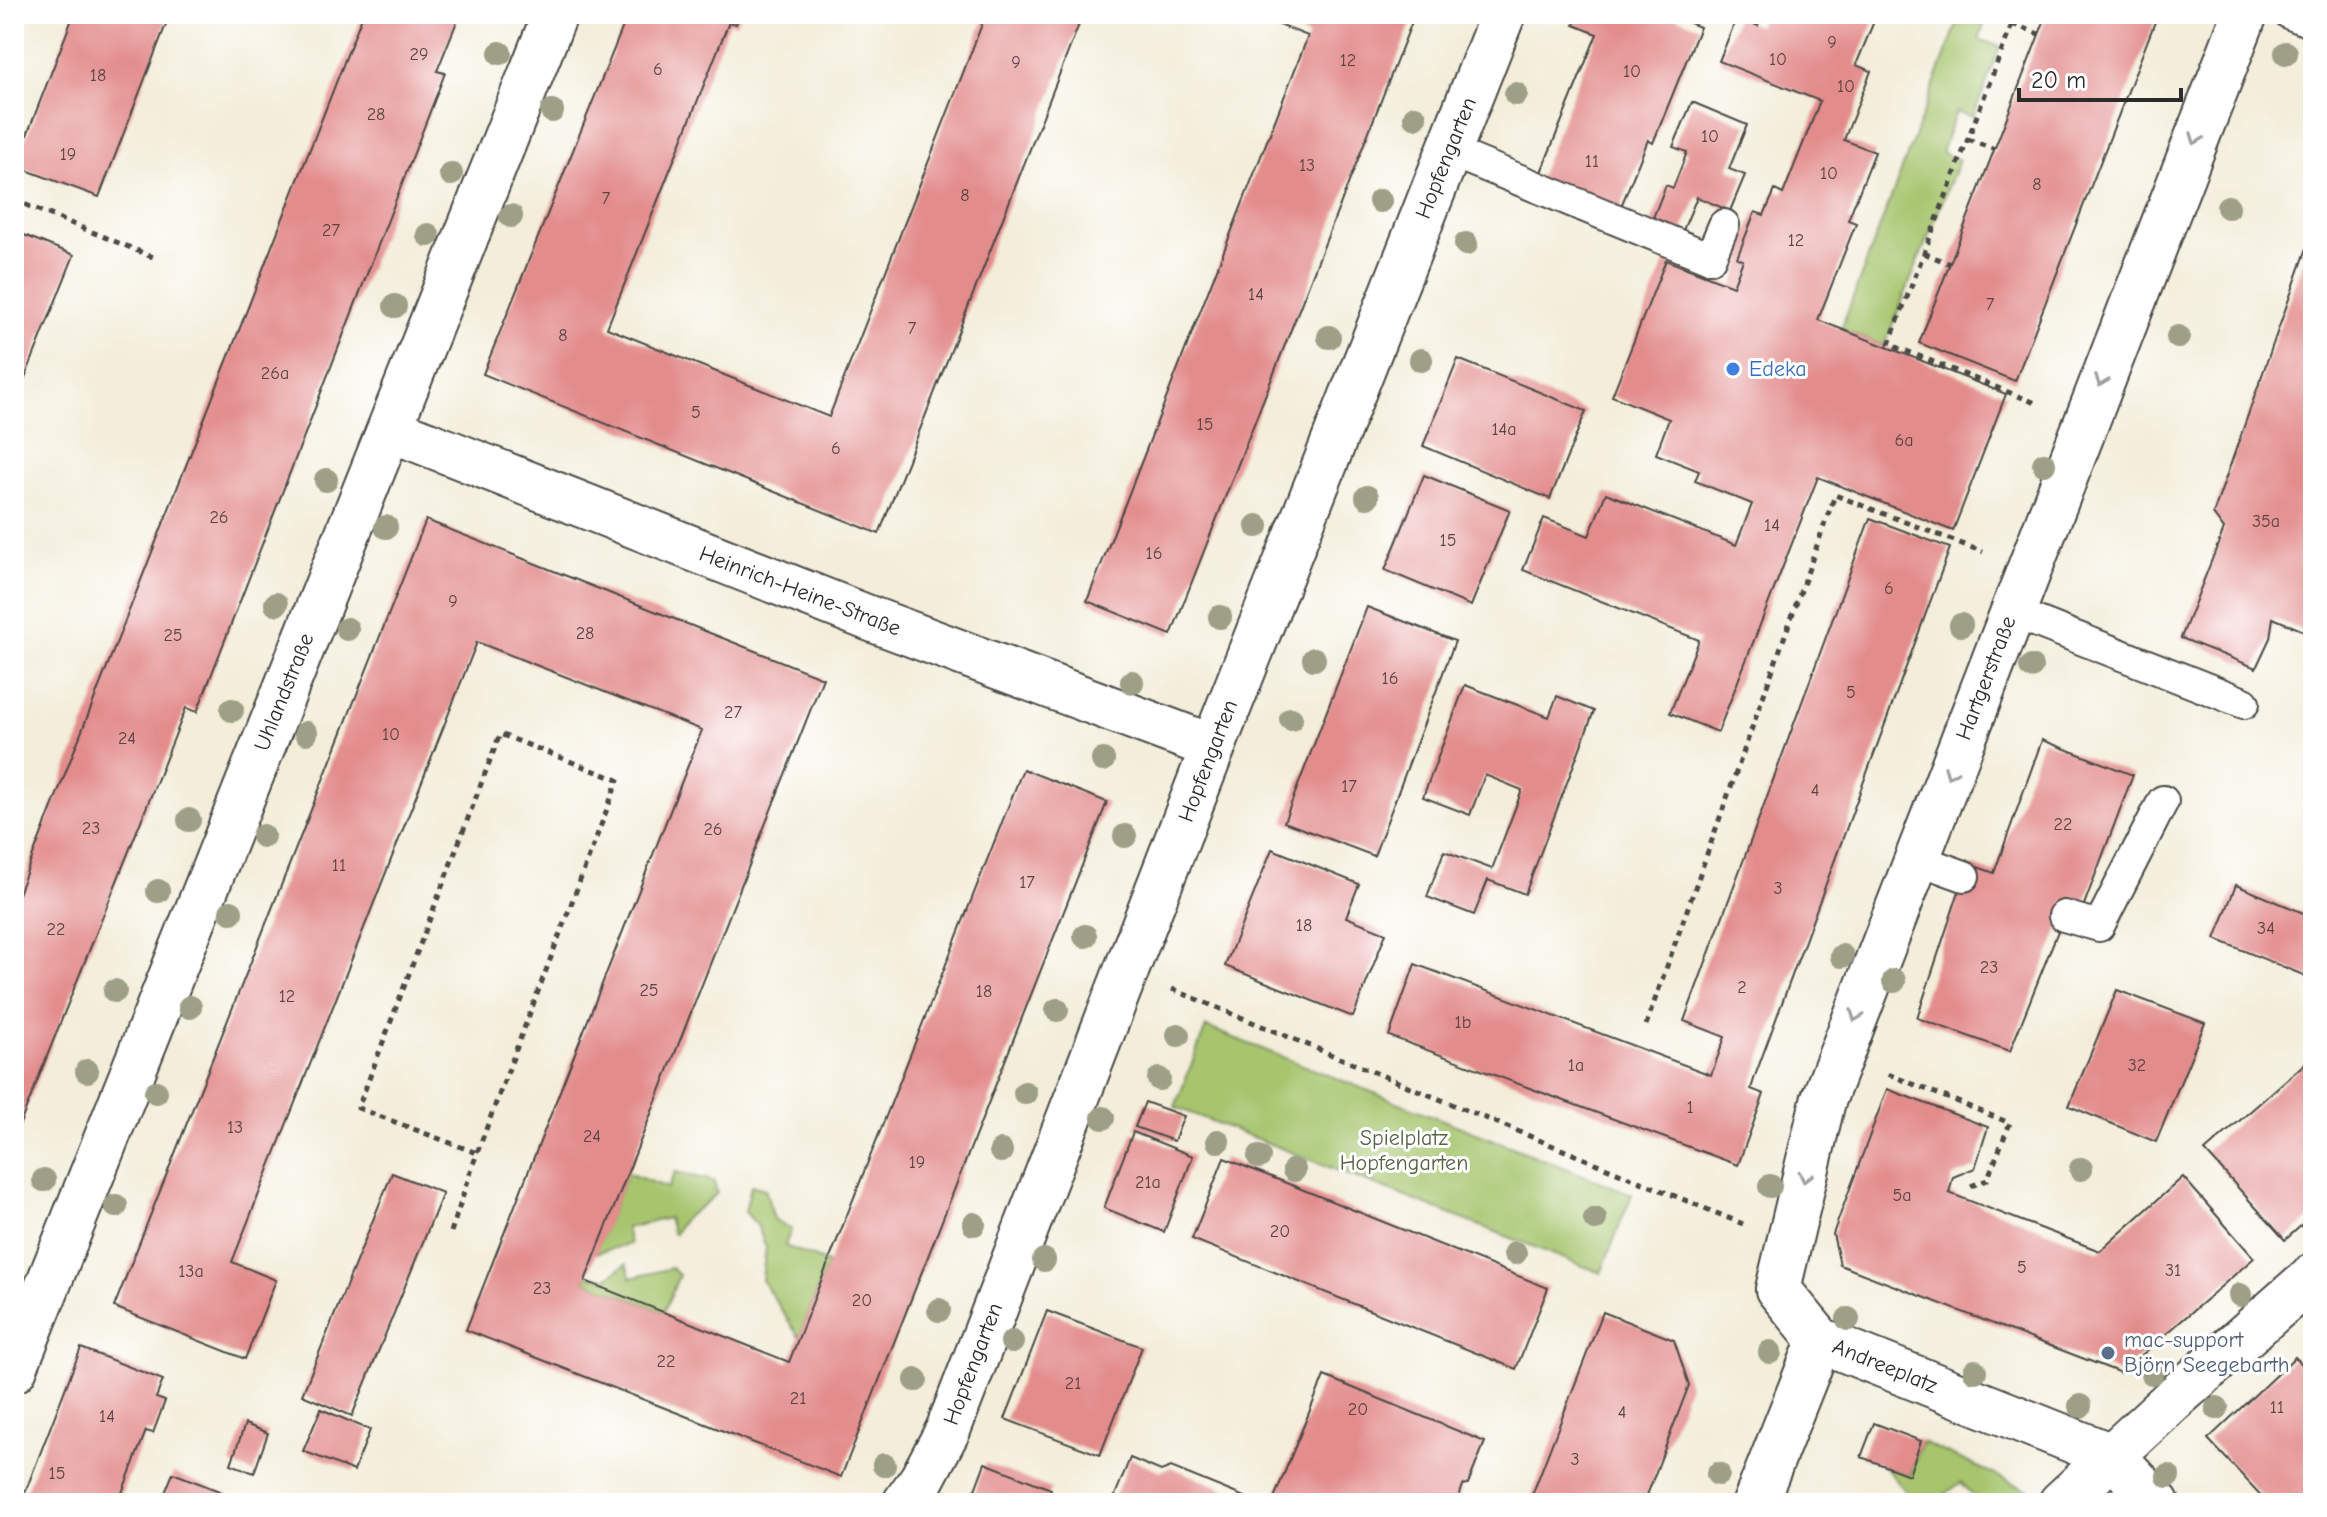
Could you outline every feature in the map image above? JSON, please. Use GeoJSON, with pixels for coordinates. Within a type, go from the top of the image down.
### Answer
{"type":"FeatureCollection","features":[{"type":"Feature","properties":{"kind":"street","name":"Uhlandstraße"},"geometry":{"type":"LineString","coordinates":[[14,1370],[555,14]]}},
{"type":"Feature","properties":{"kind":"street","name":"Hopfengarten"},"geometry":{"type":"LineString","coordinates":[[905,1503],[922,1479],[948,1430],[1213,747],[1503,14]]}},
{"type":"Feature","properties":{"kind":"street","name":"Hartgerstraße"},"geometry":{"type":"LineString","coordinates":[[1820,1340],[1778,1289],[1823,1101],[2245,14]]}},
{"type":"Feature","properties":{"kind":"street","name":"Heinrich-Heine-Straße"},"geometry":{"type":"LineString","coordinates":[[390,429],[871,619],[1213,747]]}},
{"type":"Feature","properties":{"kind":"street"},"geometry":{"type":"LineString","coordinates":[[2061,1503],[2313,1276]]}},
{"type":"Feature","properties":{"kind":"street","name":"Andreeplatz"},"geometry":{"type":"LineString","coordinates":[[1755,1503],[1820,1340],[2114,1457]]}},
{"type":"Feature","properties":{"kind":"street"},"geometry":{"type":"LineString","coordinates":[[2114,1457],[2157,1503]]}},
{"type":"Feature","properties":{"kind":"lane"},"geometry":{"type":"LineString","coordinates":[[2290,14],[2313,23]]}},
{"type":"Feature","properties":{"kind":"lane"},"geometry":{"type":"LineString","coordinates":[[1449,151],[1710,258],[1724,225]]}},
{"type":"Feature","properties":{"kind":"lane"},"geometry":{"type":"LineString","coordinates":[[2012,612],[2244,703]]}},
{"type":"Feature","properties":{"kind":"lane"},"geometry":{"type":"LineString","coordinates":[[2064,916],[2099,926],[2163,801]]}},
{"type":"Feature","properties":{"kind":"lane"},"geometry":{"type":"LineString","coordinates":[[1917,859],[1964,876]]}},
{"type":"Feature","properties":{"kind":"path"},"geometry":{"type":"LineString","coordinates":[[2016,14],[1889,344],[2038,404]]}},
{"type":"Feature","properties":{"kind":"path"},"geometry":{"type":"LineString","coordinates":[[2012,24],[2039,34]]}},
{"type":"Feature","properties":{"kind":"path"},"geometry":{"type":"LineString","coordinates":[[1968,139],[1995,149]]}},
{"type":"Feature","properties":{"kind":"path"},"geometry":{"type":"LineString","coordinates":[[14,200],[153,257]]}},
{"type":"Feature","properties":{"kind":"path"},"geometry":{"type":"LineString","coordinates":[[1924,253],[1950,264]]}},
{"type":"Feature","properties":{"kind":"path"},"geometry":{"type":"LineString","coordinates":[[1646,1025],[1835,495],[2028,570]]}},
{"type":"Feature","properties":{"kind":"path"},"geometry":{"type":"LineString","coordinates":[[451,1232],[477,1153],[618,780],[500,734],[358,1108],[477,1153]]}},
{"type":"Feature","properties":{"kind":"path"},"geometry":{"type":"LineString","coordinates":[[1164,986],[1744,1225]]}},
{"type":"Feature","properties":{"kind":"path"},"geometry":{"type":"LineString","coordinates":[[1887,1074],[2010,1123],[1987,1180],[1968,1187]]}},
{"type":"Feature","properties":{"kind":"green space"},"geometry":{"type":"Polygon","coordinates":[[[1961,14],[1988,14],[1979,39],[2000,47],[1973,117],[1956,112],[1941,152],[1959,160],[1884,346],[1841,329],[1961,14]]]}},
{"type":"Feature","properties":{"kind":"green space","name":"Spielplatz Hopfengarten"},"geometry":{"type":"Polygon","coordinates":[[[1206,1027],[1632,1194],[1601,1273],[1175,1107],[1206,1027]]]}},
{"type":"Feature","properties":{"kind":"green space"},"geometry":{"type":"Polygon","coordinates":[[[675,1172],[714,1181],[717,1193],[688,1216],[675,1234],[668,1218],[626,1228],[630,1244],[595,1253],[627,1173],[668,1188],[675,1172]]]}},
{"type":"Feature","properties":{"kind":"green space"},"geometry":{"type":"Polygon","coordinates":[[[751,1185],[765,1189],[774,1219],[791,1229],[785,1246],[828,1263],[799,1337],[762,1280],[766,1247],[757,1225],[745,1212],[751,1185]]]}},
{"type":"Feature","properties":{"kind":"green space"},"geometry":{"type":"Polygon","coordinates":[[[626,1264],[631,1278],[671,1268],[679,1275],[664,1312],[585,1281],[587,1276],[607,1278],[626,1264]]]}},
{"type":"Feature","properties":{"kind":"green space"},"geometry":{"type":"Polygon","coordinates":[[[1922,1442],[2044,1497],[2040,1503],[1980,1503],[1961,1482],[1934,1503],[1916,1503],[1884,1466],[1910,1475],[1922,1442]]]}},
{"type":"Feature","properties":{"kind":"building"},"geometry":{"type":"Polygon","coordinates":[[[74,14],[170,14],[99,197],[15,166],[74,14]]]}},
{"type":"Feature","properties":{"kind":"building"},"geometry":{"type":"Polygon","coordinates":[[[363,14],[460,14],[437,71],[445,73],[197,712],[186,708],[14,1139],[14,904],[363,14]]]}},
{"type":"Feature","properties":{"kind":"building"},"geometry":{"type":"Polygon","coordinates":[[[628,14],[740,14],[736,24],[729,22],[607,328],[829,417],[986,14],[1083,14],[879,534],[483,374],[628,14]]]}},
{"type":"Feature","properties":{"kind":"building"},"geometry":{"type":"Polygon","coordinates":[[[1251,14],[1415,14],[1171,635],[1087,601],[1308,36],[1251,14]]]}},
{"type":"Feature","properties":{"kind":"building"},"geometry":{"type":"Polygon","coordinates":[[[1579,14],[1668,14],[1700,27],[1653,143],[1648,140],[1618,214],[1537,182],[1597,34],[1574,25],[1579,14]]]}},
{"type":"Feature","properties":{"kind":"building"},"geometry":{"type":"Polygon","coordinates":[[[1763,14],[1877,14],[1856,65],[1871,71],[1844,140],[1875,152],[1848,220],[1856,223],[1818,320],[2006,394],[1953,531],[1818,477],[1718,732],[1670,713],[1699,640],[1523,570],[1544,518],[1589,536],[1606,493],[1736,545],[1752,504],[1695,481],[1699,471],[1656,454],[1669,419],[1612,396],[1666,260],[1733,286],[1743,260],[1737,258],[1755,212],[1764,215],[1775,190],[1783,194],[1820,101],[1719,61],[1737,17],[1758,26],[1763,14]]]}},
{"type":"Feature","properties":{"kind":"building"},"geometry":{"type":"Polygon","coordinates":[[[2047,14],[2158,14],[2015,381],[1919,343],[2047,14]]]}},
{"type":"Feature","properties":{"kind":"building"},"geometry":{"type":"Polygon","coordinates":[[[1692,102],[1747,125],[1729,169],[1745,175],[1730,211],[1697,197],[1681,235],[1651,223],[1666,185],[1673,188],[1687,152],[1673,147],[1692,102]]]}},
{"type":"Feature","properties":{"kind":"building"},"geometry":{"type":"Polygon","coordinates":[[[14,231],[74,255],[14,405],[14,231]]]}},
{"type":"Feature","properties":{"kind":"building"},"geometry":{"type":"Polygon","coordinates":[[[2313,231],[2313,635],[2273,618],[2270,638],[2256,668],[2181,638],[2224,529],[2213,514],[2313,231]]]}},
{"type":"Feature","properties":{"kind":"building"},"geometry":{"type":"Polygon","coordinates":[[[1458,359],[1586,411],[1550,499],[1423,446],[1458,359]]]}},
{"type":"Feature","properties":{"kind":"building"},"geometry":{"type":"Polygon","coordinates":[[[1424,475],[1510,510],[1471,606],[1385,570],[1424,475]]]}},
{"type":"Feature","properties":{"kind":"building"},"geometry":{"type":"Polygon","coordinates":[[[1870,518],[1950,548],[1755,1076],[1751,1089],[1764,1094],[1738,1165],[1389,1036],[1415,964],[1711,1075],[1725,1037],[1684,1021],[1870,518]]]}},
{"type":"Feature","properties":{"kind":"building"},"geometry":{"type":"Polygon","coordinates":[[[426,520],[823,678],[585,1281],[789,1362],[1023,769],[1107,802],[841,1477],[466,1330],[702,730],[477,642],[232,1262],[276,1280],[245,1359],[114,1307],[426,520]]]}},
{"type":"Feature","properties":{"kind":"building"},"geometry":{"type":"Polygon","coordinates":[[[1367,607],[1455,641],[1374,856],[1284,822],[1367,607]]]}},
{"type":"Feature","properties":{"kind":"building"},"geometry":{"type":"Polygon","coordinates":[[[1465,685],[1549,717],[1557,696],[1594,711],[1525,894],[1488,880],[1474,915],[1427,897],[1444,851],[1492,869],[1522,790],[1485,775],[1470,815],[1423,797],[1465,685]]]}},
{"type":"Feature","properties":{"kind":"building"},"geometry":{"type":"Polygon","coordinates":[[[2042,740],[2133,775],[2082,910],[2068,906],[2010,1051],[1917,1018],[1964,876],[1975,866],[1994,873],[2042,740]]]}},
{"type":"Feature","properties":{"kind":"building"},"geometry":{"type":"Polygon","coordinates":[[[1272,849],[1359,884],[1346,917],[1386,933],[1353,1017],[1225,966],[1272,849]]]}},
{"type":"Feature","properties":{"kind":"building"},"geometry":{"type":"Polygon","coordinates":[[[2236,885],[2313,917],[2313,979],[2215,939],[2236,885]]]}},
{"type":"Feature","properties":{"kind":"building"},"geometry":{"type":"Polygon","coordinates":[[[2117,990],[2205,1023],[2156,1142],[2069,1106],[2117,990]]]}},
{"type":"Feature","properties":{"kind":"building"},"geometry":{"type":"Polygon","coordinates":[[[2310,1059],[2313,1063],[2313,1215],[2285,1240],[2205,1151],[2310,1059]]]}},
{"type":"Feature","properties":{"kind":"building"},"geometry":{"type":"Polygon","coordinates":[[[1887,1089],[1988,1127],[1975,1168],[1953,1177],[1949,1193],[2100,1251],[2183,1177],[2254,1258],[2121,1373],[1840,1265],[1833,1234],[1887,1089]]]}},
{"type":"Feature","properties":{"kind":"building"},"geometry":{"type":"Polygon","coordinates":[[[1145,1102],[1184,1116],[1174,1141],[1135,1127],[1145,1102]]]}},
{"type":"Feature","properties":{"kind":"building"},"geometry":{"type":"Polygon","coordinates":[[[1133,1132],[1193,1156],[1164,1232],[1104,1208],[1133,1132]]]}},
{"type":"Feature","properties":{"kind":"building"},"geometry":{"type":"Polygon","coordinates":[[[1224,1158],[1548,1288],[1516,1369],[1192,1239],[1224,1158]]]}},
{"type":"Feature","properties":{"kind":"building"},"geometry":{"type":"Polygon","coordinates":[[[392,1173],[443,1193],[352,1416],[302,1395],[392,1173]]]}},
{"type":"Feature","properties":{"kind":"building"},"geometry":{"type":"Polygon","coordinates":[[[1047,1311],[1142,1347],[1100,1455],[1005,1419],[1047,1311]]]}},
{"type":"Feature","properties":{"kind":"building"},"geometry":{"type":"Polygon","coordinates":[[[1603,1312],[1674,1340],[1689,1385],[1644,1503],[1529,1503],[1603,1312]]]}},
{"type":"Feature","properties":{"kind":"building"},"geometry":{"type":"Polygon","coordinates":[[[81,1348],[163,1380],[156,1398],[165,1401],[153,1433],[146,1431],[118,1503],[21,1503],[81,1348]]]}},
{"type":"Feature","properties":{"kind":"building"},"geometry":{"type":"Polygon","coordinates":[[[2295,1357],[2313,1375],[2313,1503],[2268,1503],[2208,1439],[2295,1357]]]}},
{"type":"Feature","properties":{"kind":"building"},"geometry":{"type":"Polygon","coordinates":[[[1324,1376],[1485,1442],[1457,1503],[1272,1503],[1324,1376]]]}},
{"type":"Feature","properties":{"kind":"building"},"geometry":{"type":"Polygon","coordinates":[[[321,1409],[370,1430],[354,1471],[303,1451],[321,1409]]]}},
{"type":"Feature","properties":{"kind":"building"},"geometry":{"type":"Polygon","coordinates":[[[1874,1423],[1921,1441],[1909,1475],[1861,1457],[1874,1423]]]}},
{"type":"Feature","properties":{"kind":"building"},"geometry":{"type":"Polygon","coordinates":[[[245,1424],[268,1433],[254,1473],[231,1464],[245,1424]]]}},
{"type":"Feature","properties":{"kind":"building"},"geometry":{"type":"Polygon","coordinates":[[[1130,1458],[1161,1471],[1171,1467],[1259,1503],[1112,1503],[1130,1458]]]}},
{"type":"Feature","properties":{"kind":"building"},"geometry":{"type":"Polygon","coordinates":[[[985,1463],[1051,1489],[1045,1503],[970,1503],[985,1463]]]}},
{"type":"Feature","properties":{"kind":"building"},"geometry":{"type":"Polygon","coordinates":[[[173,1473],[227,1494],[223,1503],[161,1503],[173,1473]]]}},
{"type":"Feature","properties":{"kind":"place","name":"Edeka"},"geometry":{"type":"Point","coordinates":[1733,369]}},
{"type":"Feature","properties":{"kind":"place","name":"mac-support Björn Seegebarth"},"geometry":{"type":"Point","coordinates":[2108,1353]}}]}
